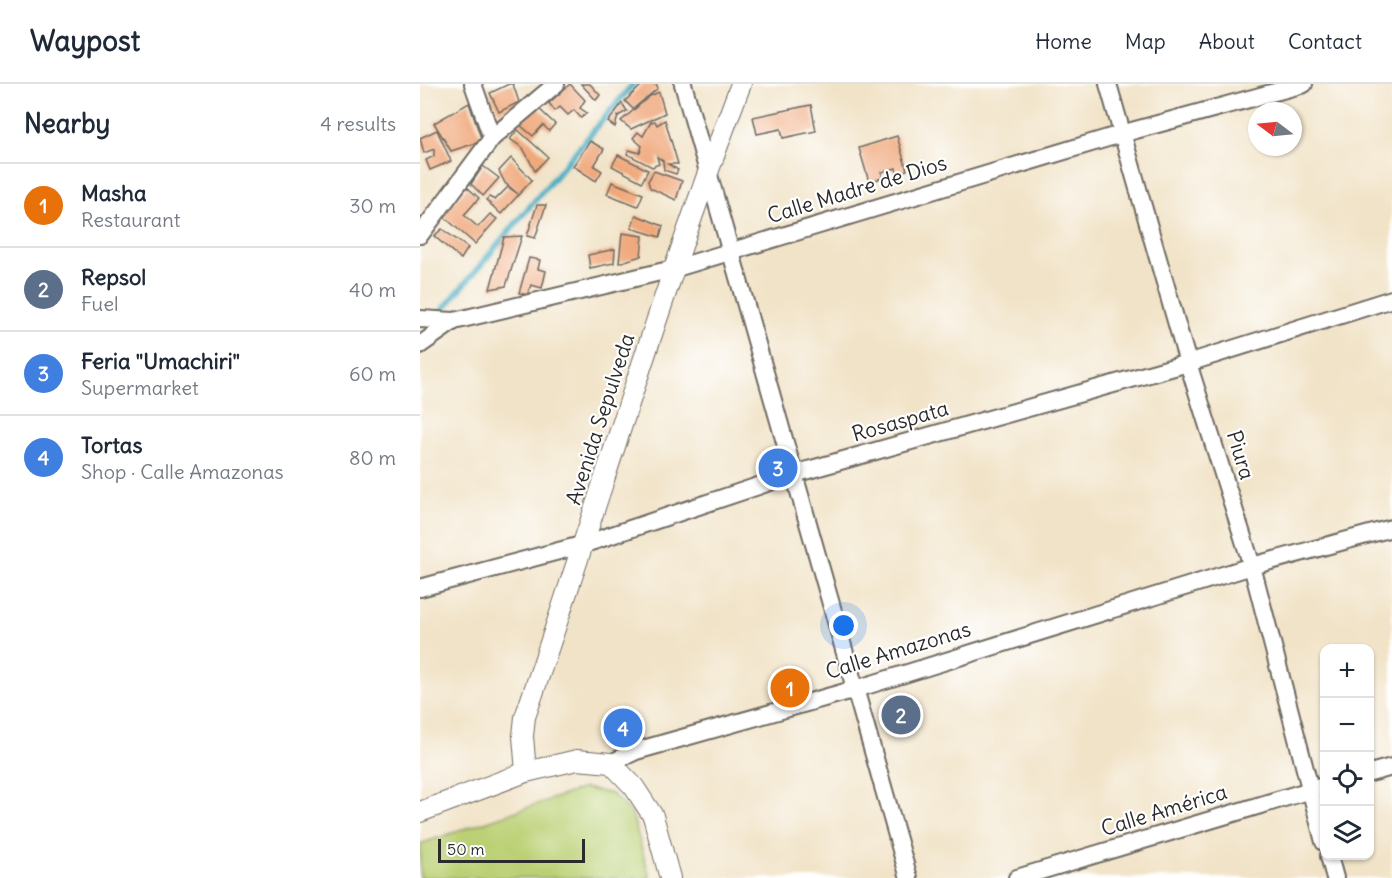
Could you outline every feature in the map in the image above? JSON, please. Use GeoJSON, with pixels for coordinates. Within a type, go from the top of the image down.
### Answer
{"type":"FeatureCollection","features":[{"type":"Feature","properties":{"kind":"street"},"geometry":{"type":"LineString","coordinates":[[473,84],[492,138]]}},
{"type":"Feature","properties":{"kind":"street"},"geometry":{"type":"LineString","coordinates":[[420,235],[492,138],[556,84]]}},
{"type":"Feature","properties":{"kind":"street"},"geometry":{"type":"LineString","coordinates":[[683,84],[709,167],[909,878]]}},
{"type":"Feature","properties":{"kind":"street","name":"Avenida Sepulveda"},"geometry":{"type":"LineString","coordinates":[[526,772],[523,736],[525,717],[585,544],[673,268],[741,84]]}},
{"type":"Feature","properties":{"kind":"street","name":"Piura"},"geometry":{"type":"LineString","coordinates":[[1108,84],[1188,363],[1252,566],[1317,788],[1320,811]]}},
{"type":"Feature","properties":{"kind":"street","name":"Calle Madre de Dios"},"geometry":{"type":"LineString","coordinates":[[420,319],[454,321],[673,268],[1121,134],[1304,84]]}},
{"type":"Feature","properties":{"kind":"street","name":"Rosaspata"},"geometry":{"type":"LineString","coordinates":[[420,588],[585,544],[794,474],[1188,363],[1392,298]]}},
{"type":"Feature","properties":{"kind":"street"},"geometry":{"type":"LineString","coordinates":[[420,345],[454,321]]}},
{"type":"Feature","properties":{"kind":"street","name":"Calle Amazonas"},"geometry":{"type":"LineString","coordinates":[[420,812],[526,772],[577,760],[611,763],[636,751],[856,689],[1252,566],[1392,528]]}},
{"type":"Feature","properties":{"kind":"street"},"geometry":{"type":"LineString","coordinates":[[611,763],[634,787],[653,816],[670,878]]}},
{"type":"Feature","properties":{"kind":"street"},"geometry":{"type":"LineString","coordinates":[[1374,772],[1392,767]]}},
{"type":"Feature","properties":{"kind":"street","name":"Calle América"},"geometry":{"type":"LineString","coordinates":[[1017,878],[1317,788]]}},
{"type":"Feature","properties":{"kind":"street"},"geometry":{"type":"LineString","coordinates":[[1330,860],[1335,878]]}},
{"type":"Feature","properties":{"kind":"green space"},"geometry":{"type":"Polygon","coordinates":[[[584,788],[612,794],[632,814],[650,878],[420,878],[420,844],[584,788]]]}},
{"type":"Feature","properties":{"kind":"building"},"geometry":{"type":"Polygon","coordinates":[[[513,84],[519,102],[499,112],[490,93],[513,84]]]}},
{"type":"Feature","properties":{"kind":"building"},"geometry":{"type":"Polygon","coordinates":[[[570,84],[585,100],[580,108],[587,113],[581,118],[574,110],[568,115],[560,107],[555,111],[549,103],[570,84]]]}},
{"type":"Feature","properties":{"kind":"building"},"geometry":{"type":"Polygon","coordinates":[[[581,84],[590,84],[600,95],[596,100],[581,84]]]}},
{"type":"Feature","properties":{"kind":"building"},"geometry":{"type":"Polygon","coordinates":[[[643,84],[656,84],[658,88],[633,109],[625,101],[643,84]]]}},
{"type":"Feature","properties":{"kind":"building"},"geometry":{"type":"Polygon","coordinates":[[[659,92],[665,113],[631,129],[621,121],[650,96],[659,92]]]}},
{"type":"Feature","properties":{"kind":"building"},"geometry":{"type":"Polygon","coordinates":[[[469,103],[482,141],[451,151],[434,123],[469,103]]]}},
{"type":"Feature","properties":{"kind":"building"},"geometry":{"type":"Polygon","coordinates":[[[622,103],[627,111],[618,116],[615,127],[608,122],[622,103]]]}},
{"type":"Feature","properties":{"kind":"building"},"geometry":{"type":"Polygon","coordinates":[[[811,105],[816,131],[783,138],[781,129],[757,134],[753,117],[811,105]]]}},
{"type":"Feature","properties":{"kind":"building"},"geometry":{"type":"Polygon","coordinates":[[[536,106],[555,124],[549,131],[543,125],[533,136],[519,124],[536,106]]]}},
{"type":"Feature","properties":{"kind":"building"},"geometry":{"type":"Polygon","coordinates":[[[665,120],[678,164],[668,164],[678,170],[676,174],[664,170],[663,161],[657,157],[659,164],[652,167],[627,154],[629,150],[640,153],[642,146],[633,138],[638,132],[643,136],[651,122],[655,121],[657,125],[665,120]]]}},
{"type":"Feature","properties":{"kind":"building"},"geometry":{"type":"Polygon","coordinates":[[[437,130],[451,161],[430,170],[426,160],[434,156],[434,149],[424,153],[420,138],[437,130]]]}},
{"type":"Feature","properties":{"kind":"building"},"geometry":{"type":"Polygon","coordinates":[[[518,130],[548,157],[535,171],[523,148],[510,139],[518,130]]]}},
{"type":"Feature","properties":{"kind":"building"},"geometry":{"type":"Polygon","coordinates":[[[897,136],[907,170],[897,173],[896,168],[882,172],[882,178],[869,182],[859,148],[897,136]]]}},
{"type":"Feature","properties":{"kind":"building"},"geometry":{"type":"Polygon","coordinates":[[[590,141],[604,149],[594,166],[602,171],[596,181],[573,166],[590,141]]]}},
{"type":"Feature","properties":{"kind":"building"},"geometry":{"type":"Polygon","coordinates":[[[618,155],[648,170],[642,182],[612,166],[618,155]]]}},
{"type":"Feature","properties":{"kind":"building"},"geometry":{"type":"Polygon","coordinates":[[[511,158],[532,180],[501,214],[486,200],[489,197],[495,200],[508,187],[518,194],[505,183],[499,171],[511,158]]]}},
{"type":"Feature","properties":{"kind":"building"},"geometry":{"type":"Polygon","coordinates":[[[483,166],[499,178],[483,196],[471,184],[483,166]]]}},
{"type":"Feature","properties":{"kind":"building"},"geometry":{"type":"Polygon","coordinates":[[[654,171],[682,181],[676,200],[650,188],[648,181],[654,171]]]}},
{"type":"Feature","properties":{"kind":"building"},"geometry":{"type":"Polygon","coordinates":[[[612,182],[643,194],[638,206],[607,194],[612,182]]]}},
{"type":"Feature","properties":{"kind":"building"},"geometry":{"type":"Polygon","coordinates":[[[467,187],[479,198],[464,215],[478,227],[490,214],[497,219],[475,244],[442,215],[467,187]]]}},
{"type":"Feature","properties":{"kind":"building"},"geometry":{"type":"Polygon","coordinates":[[[537,205],[546,205],[535,238],[527,236],[537,205]]]}},
{"type":"Feature","properties":{"kind":"building"},"geometry":{"type":"Polygon","coordinates":[[[636,215],[663,226],[660,237],[631,228],[636,215]]]}},
{"type":"Feature","properties":{"kind":"building"},"geometry":{"type":"Polygon","coordinates":[[[442,229],[468,248],[461,259],[434,236],[442,229]]]}},
{"type":"Feature","properties":{"kind":"building"},"geometry":{"type":"Polygon","coordinates":[[[622,233],[643,236],[641,256],[619,263],[622,233]]]}},
{"type":"Feature","properties":{"kind":"building"},"geometry":{"type":"Polygon","coordinates":[[[522,236],[506,286],[490,289],[504,237],[522,236]]]}},
{"type":"Feature","properties":{"kind":"building"},"geometry":{"type":"Polygon","coordinates":[[[615,249],[614,263],[590,268],[588,255],[615,249]]]}},
{"type":"Feature","properties":{"kind":"building"},"geometry":{"type":"Polygon","coordinates":[[[529,258],[540,260],[538,269],[546,271],[542,288],[531,285],[528,295],[519,293],[529,258]]]}},
{"type":"Feature","properties":{"kind":"waterway"},"geometry":{"type":"LineString","coordinates":[[436,318],[633,84]]}},
{"type":"Feature","properties":{"kind":"place","name":"Feria \"Umachiri\""},"geometry":{"type":"Point","coordinates":[778,468]}},
{"type":"Feature","properties":{"kind":"place","name":"Masha"},"geometry":{"type":"Point","coordinates":[790,688]}},
{"type":"Feature","properties":{"kind":"place","name":"Repsol"},"geometry":{"type":"Point","coordinates":[901,715]}},
{"type":"Feature","properties":{"kind":"place","name":"Tortas"},"geometry":{"type":"Point","coordinates":[623,728]}}]}
